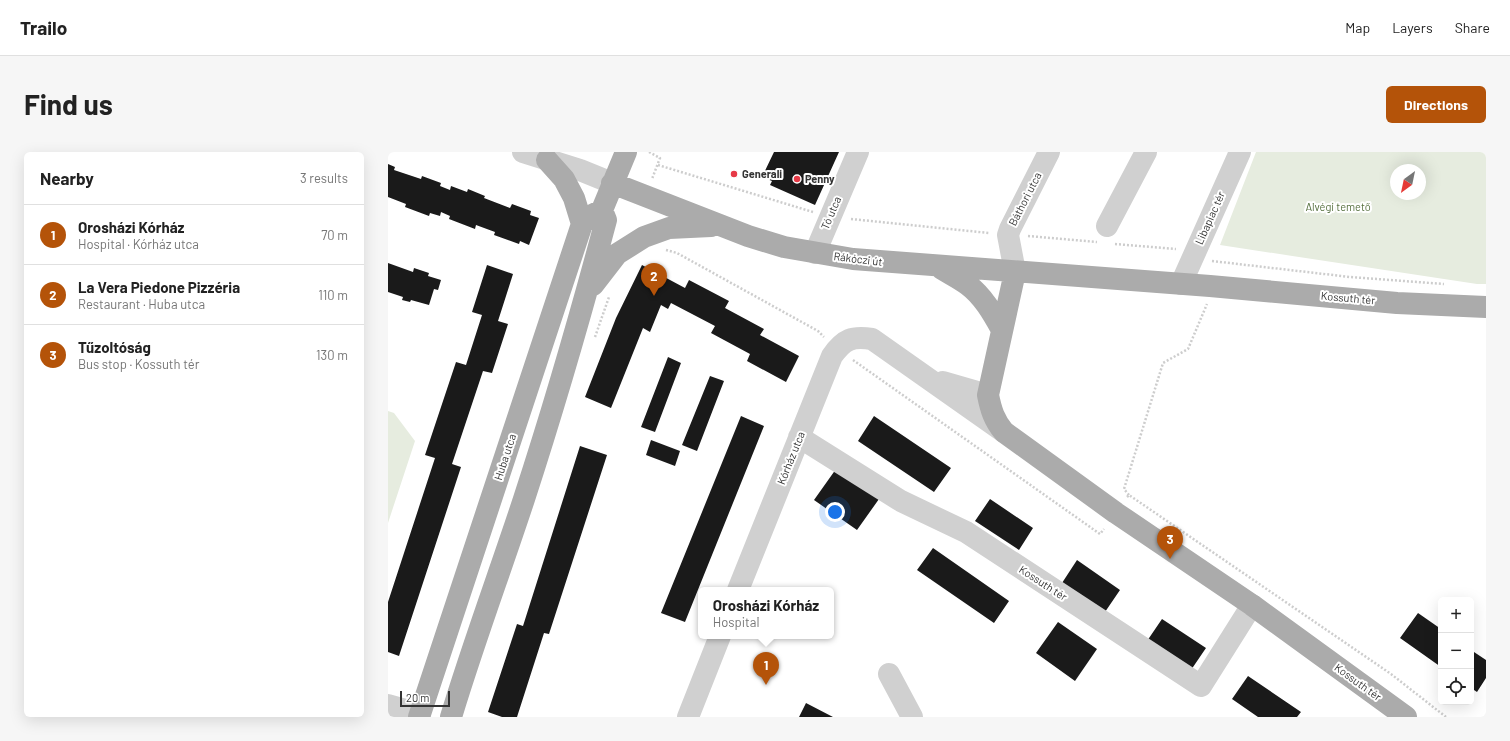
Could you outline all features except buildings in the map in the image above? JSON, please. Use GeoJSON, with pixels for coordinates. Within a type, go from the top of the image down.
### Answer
{"type":"FeatureCollection","features":[{"type":"Feature","properties":{"kind":"main road"},"geometry":{"type":"LineString","coordinates":[[451,717],[524,498],[587,293],[606,220],[602,210],[626,152]]}},
{"type":"Feature","properties":{"kind":"main road"},"geometry":{"type":"LineString","coordinates":[[547,160],[564,179],[574,198],[582,224],[592,215],[602,210]]}},
{"type":"Feature","properties":{"kind":"main road","name":"Rákóczi út"},"geometry":{"type":"LineString","coordinates":[[612,183],[748,236],[784,247],[815,253],[853,259],[1210,286]]}},
{"type":"Feature","properties":{"kind":"main road","name":"Huba utca"},"geometry":{"type":"LineString","coordinates":[[420,716],[582,224]]}},
{"type":"Feature","properties":{"kind":"main road"},"geometry":{"type":"LineString","coordinates":[[587,293],[617,254],[644,237],[669,228],[718,225]]}},
{"type":"Feature","properties":{"kind":"main road"},"geometry":{"type":"LineString","coordinates":[[937,266],[969,286],[984,300],[1002,330]]}},
{"type":"Feature","properties":{"kind":"main road","name":"Kossuth tér"},"geometry":{"type":"LineString","coordinates":[[1015,272],[988,395],[995,421],[1004,432],[1116,513],[1252,605],[1406,717]]}},
{"type":"Feature","properties":{"kind":"main road","name":"Kossuth tér"},"geometry":{"type":"LineString","coordinates":[[1210,286],[1397,303],[1486,307]]}},
{"type":"Feature","properties":{"kind":"street","name":"Rákóczi út"},"geometry":{"type":"LineString","coordinates":[[524,152],[580,170],[612,183]]}},
{"type":"Feature","properties":{"kind":"street","name":"Tó utca"},"geometry":{"type":"LineString","coordinates":[[815,253],[858,152]]}},
{"type":"Feature","properties":{"kind":"street","name":"Báthori utca"},"geometry":{"type":"LineString","coordinates":[[1015,272],[1008,235],[1049,152]]}},
{"type":"Feature","properties":{"kind":"street"},"geometry":{"type":"LineString","coordinates":[[1106,237],[1146,152]]}},
{"type":"Feature","properties":{"kind":"street","name":"Libapiac tér"},"geometry":{"type":"LineString","coordinates":[[1181,284],[1204,256],[1240,152]]}},
{"type":"Feature","properties":{"kind":"street","name":"Kossuth tér"},"geometry":{"type":"LineString","coordinates":[[858,337],[872,339],[1004,432]]}},
{"type":"Feature","properties":{"kind":"street","name":"Kórház utca"},"geometry":{"type":"LineString","coordinates":[[739,587],[832,356],[838,348],[847,341],[858,337]]}},
{"type":"Feature","properties":{"kind":"street","name":"Kossuth tér"},"geometry":{"type":"LineString","coordinates":[[928,378],[988,395]]}},
{"type":"Feature","properties":{"kind":"street","name":"Kossuth tér"},"geometry":{"type":"LineString","coordinates":[[799,437],[901,501],[966,532],[1201,686],[1252,605]]}},
{"type":"Feature","properties":{"kind":"street"},"geometry":{"type":"LineString","coordinates":[[688,717],[719,639]]}},
{"type":"Feature","properties":{"kind":"street"},"geometry":{"type":"LineString","coordinates":[[889,674],[912,717]]}},
{"type":"Feature","properties":{"kind":"street","name":"Huba utca"},"geometry":{"type":"LineString","coordinates":[[388,704],[420,716]]}},
{"type":"Feature","properties":{"kind":"path"},"geometry":{"type":"LineString","coordinates":[[648,152],[660,158],[658,165],[830,217],[1008,235],[1106,237],[1204,256],[1350,277],[1444,284]]}},
{"type":"Feature","properties":{"kind":"path"},"geometry":{"type":"LineString","coordinates":[[1129,494],[1124,489],[1163,362],[1188,349],[1207,306],[1210,286],[1204,256]]}},
{"type":"Feature","properties":{"kind":"green space","name":"Alvégi temető"},"geometry":{"type":"Polygon","coordinates":[[[1256,152],[1486,152],[1486,284],[1477,284],[1220,245],[1256,152]]]}},
{"type":"Feature","properties":{"kind":"green space"},"geometry":{"type":"Polygon","coordinates":[[[388,411],[394,413],[415,441],[388,523],[388,411]]]}},
{"type":"Feature","properties":{"kind":"place","name":"Generali"},"geometry":{"type":"Point","coordinates":[734,174]}},
{"type":"Feature","properties":{"kind":"place","name":"Penny"},"geometry":{"type":"Point","coordinates":[797,179]}},
{"type":"Feature","properties":{"kind":"place","name":"La Vera Piedone Pizzéria"},"geometry":{"type":"Point","coordinates":[654,296]}},
{"type":"Feature","properties":{"kind":"place","name":"Tűzoltóság"},"geometry":{"type":"Point","coordinates":[1170,559]}},
{"type":"Feature","properties":{"kind":"place","name":"Orosházi Kórház"},"geometry":{"type":"Point","coordinates":[766,685]}}]}
